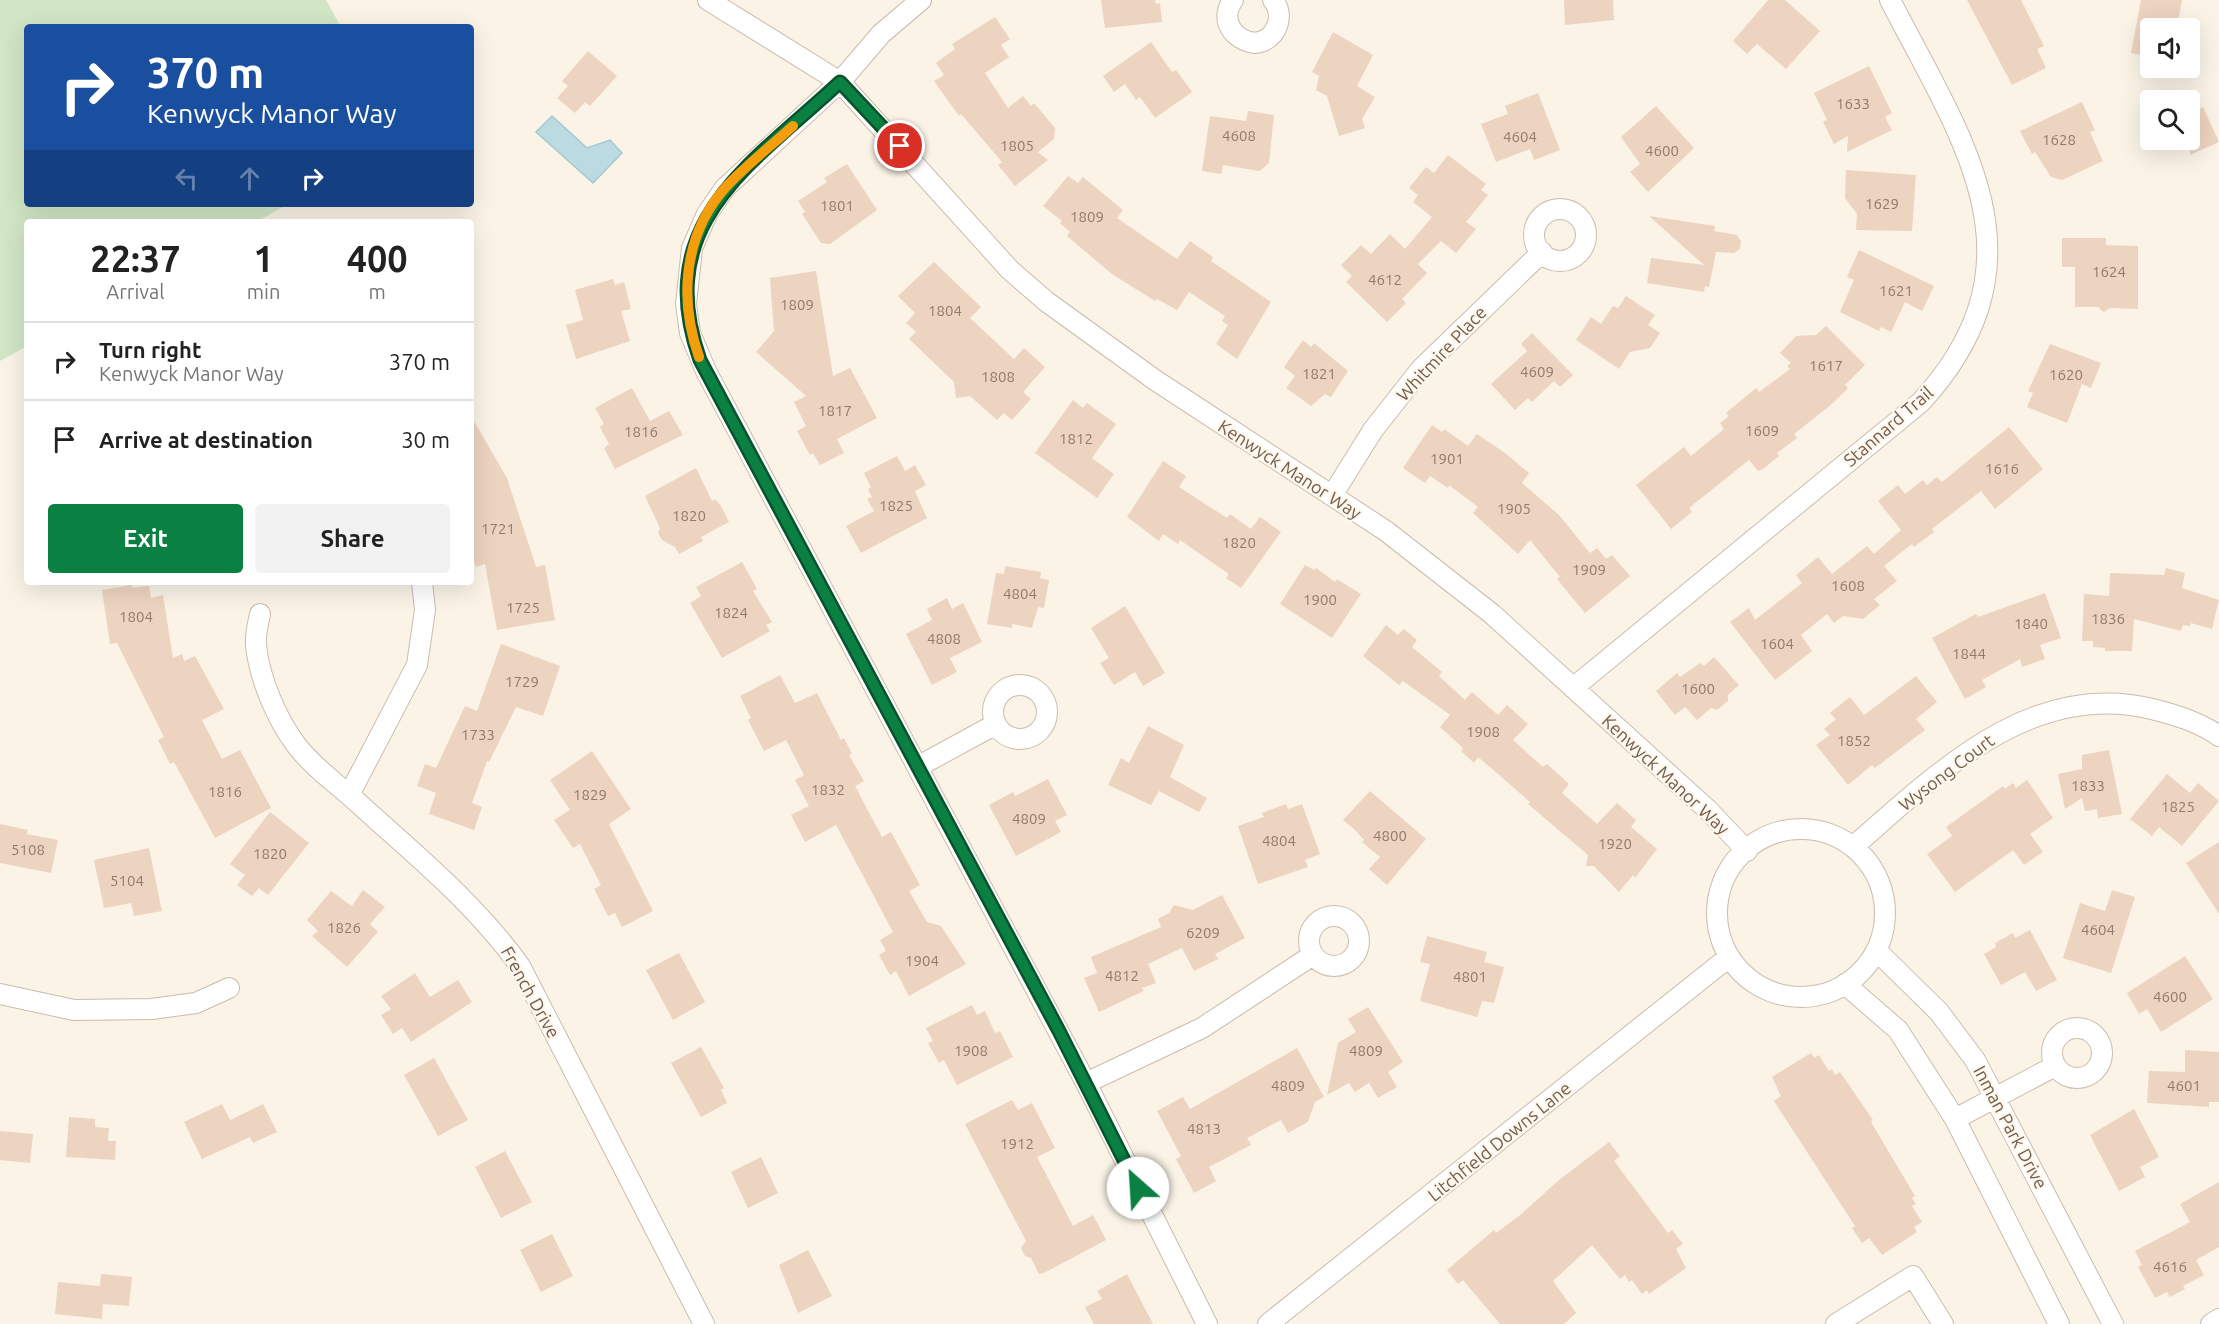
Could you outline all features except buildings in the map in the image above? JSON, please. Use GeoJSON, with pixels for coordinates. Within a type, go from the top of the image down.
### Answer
{"type":"FeatureCollection","features":[{"type":"Feature","properties":{"kind":"street","name":"Kenwyck Manor Way"},"geometry":{"type":"LineString","coordinates":[[708,0],[840,82],[1010,270],[1047,302],[1164,386],[1333,494],[1410,548],[1463,590],[1708,810],[1747,851]]}},
{"type":"Feature","properties":{"kind":"street"},"geometry":{"type":"LineString","coordinates":[[921,0],[881,34],[840,82],[725,188],[707,214],[692,248],[686,304],[690,333],[700,360],[919,766],[1086,1083],[1208,1324]]}},
{"type":"Feature","properties":{"kind":"street"},"geometry":{"type":"LineString","coordinates":[[1233,0],[1227,18],[1230,30],[1236,37],[1255,43],[1272,36],[1278,26],[1280,17],[1274,0]]}},
{"type":"Feature","properties":{"kind":"street","name":"Stannard Trail"},"geometry":{"type":"LineString","coordinates":[[1573,688],[1921,402],[1940,381],[1969,332],[1979,306],[1988,250],[1988,230],[1982,194],[1965,147],[1890,0]]}},
{"type":"Feature","properties":{"kind":"street","name":"Whitmire Place"},"geometry":{"type":"LineString","coordinates":[[1333,494],[1373,430],[1421,369],[1542,252]]}},
{"type":"Feature","properties":{"kind":"street"},"geometry":{"type":"LineString","coordinates":[[349,795],[417,665],[425,610],[422,585]]}},
{"type":"Feature","properties":{"kind":"street","name":"French Drive"},"geometry":{"type":"LineString","coordinates":[[260,614],[256,644],[266,683],[278,712],[296,744],[320,772],[349,795],[478,913],[520,966],[704,1324]]}},
{"type":"Feature","properties":{"kind":"street","name":"Wysong Court"},"geometry":{"type":"LineString","coordinates":[[1854,846],[1974,747],[2008,727],[2037,716],[2099,702],[2130,704],[2206,726],[2219,736]]}},
{"type":"Feature","properties":{"kind":"street"},"geometry":{"type":"LineString","coordinates":[[919,766],[996,724]]}},
{"type":"Feature","properties":{"kind":"street"},"geometry":{"type":"LineString","coordinates":[[1795,826],[1827,829],[1854,846],[1873,869],[1885,907],[1887,917],[1878,952],[1845,984],[1817,997],[1780,996],[1750,982],[1729,957],[1718,928],[1718,897],[1731,869],[1765,835],[1795,826]]}},
{"type":"Feature","properties":{"kind":"street","name":"Inman Park Drive"},"geometry":{"type":"LineString","coordinates":[[1878,952],[1910,981],[1956,1032],[1997,1098],[2113,1324]]}},
{"type":"Feature","properties":{"kind":"street"},"geometry":{"type":"LineString","coordinates":[[1086,1083],[1202,1029],[1313,955]]}},
{"type":"Feature","properties":{"kind":"street","name":"Litchfield Downs Lane"},"geometry":{"type":"LineString","coordinates":[[1268,1324],[1729,957]]}},
{"type":"Feature","properties":{"kind":"street"},"geometry":{"type":"LineString","coordinates":[[1845,984],[1898,1030],[1955,1119],[2059,1324]]}},
{"type":"Feature","properties":{"kind":"street"},"geometry":{"type":"LineString","coordinates":[[0,994],[74,1010],[152,1009],[196,1003],[229,988]]}},
{"type":"Feature","properties":{"kind":"street"},"geometry":{"type":"LineString","coordinates":[[1955,1119],[2055,1066]]}},
{"type":"Feature","properties":{"kind":"street"},"geometry":{"type":"LineString","coordinates":[[1836,1324],[1912,1276],[1943,1324]]}},
{"type":"Feature","properties":{"kind":"street"},"geometry":{"type":"LineString","coordinates":[[2211,1324],[2219,1319]]}},
{"type":"Feature","properties":{"kind":"green space"},"geometry":{"type":"Polygon","coordinates":[[[0,0],[326,0],[339,24],[24,24],[24,207],[283,207],[261,219],[24,219],[24,348],[0,361],[0,0]]]}},
{"type":"Feature","properties":{"kind":"water"},"geometry":{"type":"Polygon","coordinates":[[[552,116],[587,148],[610,140],[622,153],[593,183],[536,132],[552,116]]]}},
{"type":"Feature","properties":{"kind":"slow traffic"},"geometry":{"type":"LineString","coordinates":[[699,357],[690,333],[686,304],[687,272],[694,241],[707,214],[725,188],[793,126]]}},
{"type":"Feature","properties":{"kind":"route"},"geometry":{"type":"LineString","coordinates":[[900,146],[840,82],[725,188],[707,214],[694,241],[687,272],[686,304],[690,333],[700,360],[1059,1031],[1138,1188]]}}]}
